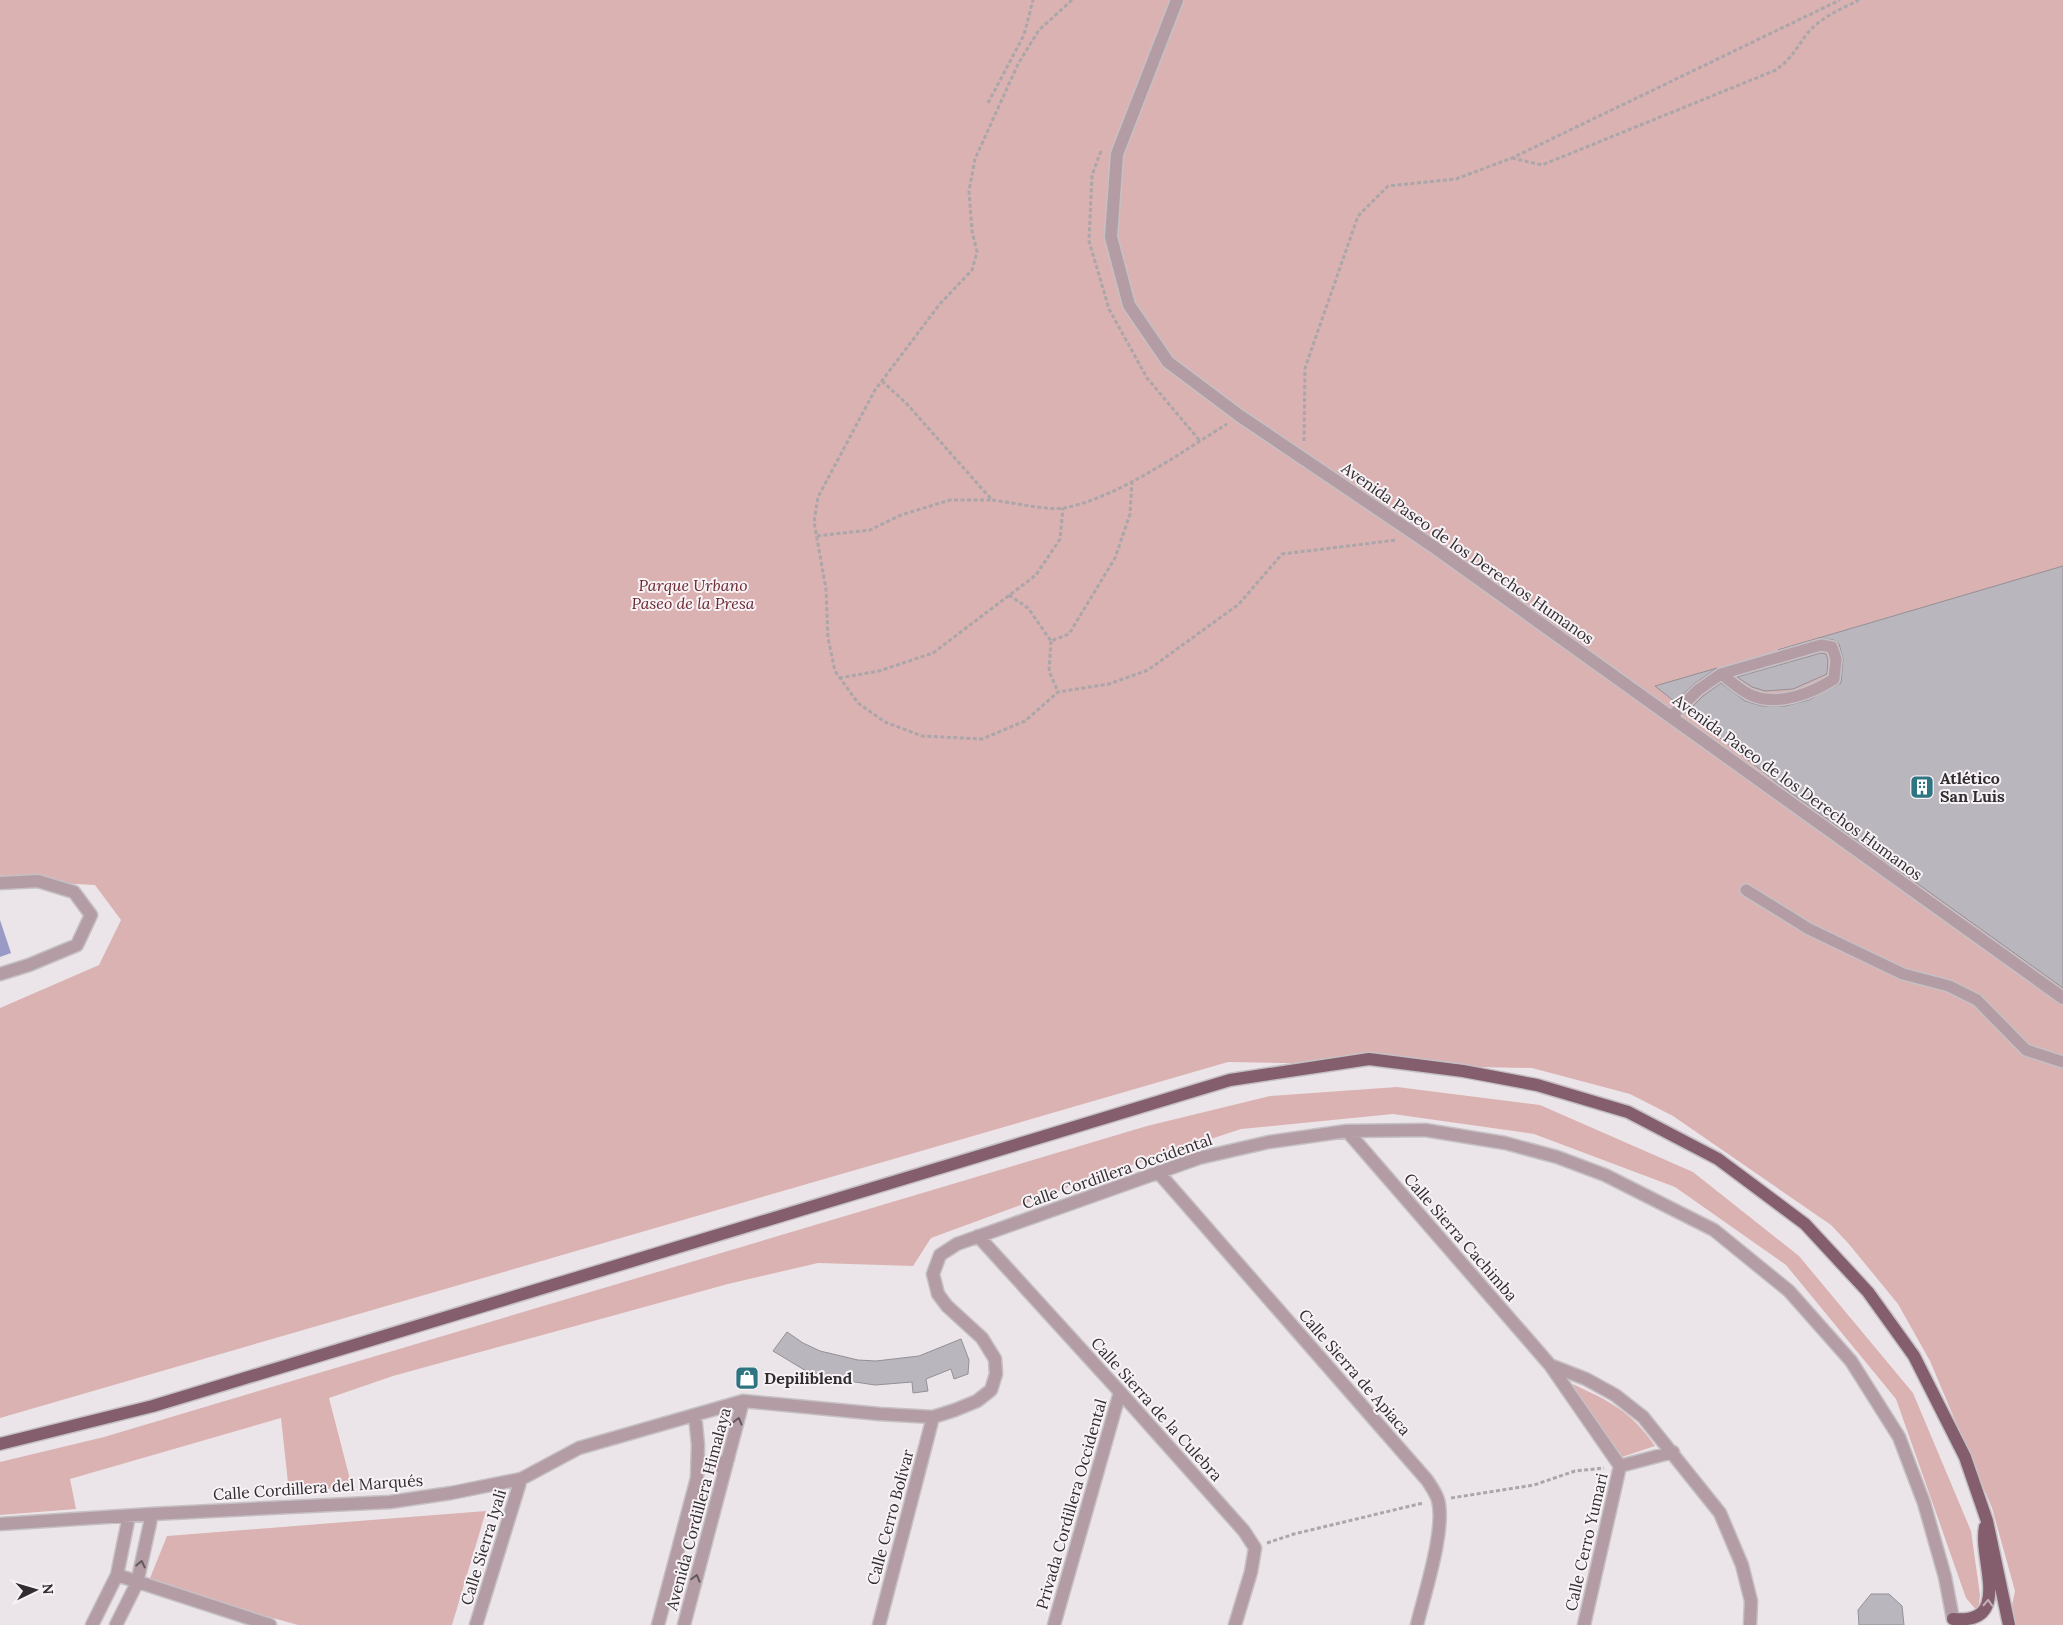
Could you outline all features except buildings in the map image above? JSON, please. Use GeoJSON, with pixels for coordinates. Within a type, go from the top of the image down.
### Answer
{"type":"FeatureCollection","features":[{"type":"Feature","properties":{"kind":"main road"},"geometry":{"type":"LineString","coordinates":[[0,1444],[153,1406],[1230,1080],[1369,1059],[1463,1071],[1537,1085],[1628,1112],[1718,1159],[1797,1218],[1868,1292],[1914,1356],[1965,1457],[1987,1521],[1999,1569],[2009,1625]]}},
{"type":"Feature","properties":{"kind":"main road"},"geometry":{"type":"LineString","coordinates":[[1953,1619],[1972,1622],[1980,1620],[1987,1614],[1990,1603],[1983,1538],[1987,1521]]}},
{"type":"Feature","properties":{"kind":"street","name":"Avenida Paseo de los Derechos Humanos"},"geometry":{"type":"LineString","coordinates":[[1177,0],[1117,154],[1111,236],[1129,305],[1168,362],[1240,416],[1419,537],[1672,716],[2063,998]]}},
{"type":"Feature","properties":{"kind":"street"},"geometry":{"type":"LineString","coordinates":[[0,883],[38,881],[74,892],[91,915],[77,944],[29,965],[0,974]]}},
{"type":"Feature","properties":{"kind":"street","name":"Calle Cordillera Occidental"},"geometry":{"type":"LineString","coordinates":[[743,1401],[933,1417],[977,1401],[991,1390],[996,1374],[995,1358],[982,1338],[947,1306],[938,1294],[933,1274],[940,1255],[978,1236],[1199,1158],[1269,1142],[1347,1131],[1426,1130],[1505,1144],[1557,1157],[1605,1175],[1714,1230],[1789,1291],[1851,1361],[1899,1436],[1924,1504],[1945,1577],[1953,1619]]}},
{"type":"Feature","properties":{"kind":"street","name":"Calle Sierra Cachimba"},"geometry":{"type":"LineString","coordinates":[[1347,1131],[1550,1365],[1620,1466]]}},
{"type":"Feature","properties":{"kind":"street","name":"Calle Sierra de Apiaca"},"geometry":{"type":"LineString","coordinates":[[1158,1172],[1427,1480],[1438,1500],[1439,1522],[1434,1554],[1416,1625]]}},
{"type":"Feature","properties":{"kind":"street","name":"Calle Sierra de la Culebra"},"geometry":{"type":"LineString","coordinates":[[978,1236],[1244,1531],[1255,1548],[1251,1572],[1235,1625]]}},
{"type":"Feature","properties":{"kind":"street","name":"Calle Sierra Cachimba"},"geometry":{"type":"LineString","coordinates":[[1550,1365],[1586,1379],[1615,1395],[1643,1417],[1673,1452],[1720,1513],[1742,1565],[1751,1601],[1750,1625]]}},
{"type":"Feature","properties":{"kind":"street","name":"Privada Cordillera Occidental"},"geometry":{"type":"LineString","coordinates":[[1054,1625],[1120,1392]]}},
{"type":"Feature","properties":{"kind":"street","name":"Calle Cordillera del Marqués"},"geometry":{"type":"LineString","coordinates":[[0,1524],[390,1502],[521,1479],[579,1448],[743,1401]]}},
{"type":"Feature","properties":{"kind":"street","name":"Avenida Cordillera Himalaya"},"geometry":{"type":"LineString","coordinates":[[684,1625],[743,1401]]}},
{"type":"Feature","properties":{"kind":"street","name":"Avenida Cordillera Himalaya"},"geometry":{"type":"LineString","coordinates":[[658,1625],[697,1478],[698,1460],[695,1415]]}},
{"type":"Feature","properties":{"kind":"street","name":"Calle Cerro Bolívar"},"geometry":{"type":"LineString","coordinates":[[879,1625],[933,1417]]}},
{"type":"Feature","properties":{"kind":"street"},"geometry":{"type":"LineString","coordinates":[[1620,1466],[1673,1452]]}},
{"type":"Feature","properties":{"kind":"street"},"geometry":{"type":"LineString","coordinates":[[698,1460],[707,1468],[716,1468],[728,1460]]}},
{"type":"Feature","properties":{"kind":"street","name":"Calle Cerro Yumari"},"geometry":{"type":"LineString","coordinates":[[1584,1625],[1620,1466]]}},
{"type":"Feature","properties":{"kind":"street","name":"Calle Sierra Iyali"},"geometry":{"type":"LineString","coordinates":[[476,1625],[521,1479]]}},
{"type":"Feature","properties":{"kind":"street"},"geometry":{"type":"LineString","coordinates":[[116,1625],[137,1583],[152,1514]]}},
{"type":"Feature","properties":{"kind":"street"},"geometry":{"type":"LineString","coordinates":[[92,1625],[117,1575],[129,1516]]}},
{"type":"Feature","properties":{"kind":"street"},"geometry":{"type":"LineString","coordinates":[[117,1575],[270,1625]]}},
{"type":"Feature","properties":{"kind":"lane"},"geometry":{"type":"LineString","coordinates":[[1672,716],[1698,690],[1721,674],[1821,645],[1832,647],[1836,659],[1834,679],[1815,691],[1770,701],[1751,696],[1721,674]]}},
{"type":"Feature","properties":{"kind":"lane"},"geometry":{"type":"LineString","coordinates":[[1746,890],[1809,929],[1903,974],[1949,986],[1977,1000],[2026,1050],[2063,1062]]}},
{"type":"Feature","properties":{"kind":"path"},"geometry":{"type":"LineString","coordinates":[[988,103],[1024,35],[1033,0]]}},
{"type":"Feature","properties":{"kind":"path"},"geometry":{"type":"LineString","coordinates":[[1072,0],[1039,30],[1023,55],[975,159],[969,191],[972,231],[977,252],[972,270],[939,305],[875,390],[818,497],[814,522],[826,589],[828,638],[835,672],[858,703],[885,722],[922,736],[982,739],[1025,721],[1058,692],[1109,684],[1148,670],[1239,604],[1282,554],[1419,537]]}},
{"type":"Feature","properties":{"kind":"path"},"geometry":{"type":"LineString","coordinates":[[1304,459],[1305,368],[1358,216],[1388,186],[1456,179],[1512,158],[1840,0]]}},
{"type":"Feature","properties":{"kind":"path"},"geometry":{"type":"LineString","coordinates":[[1512,158],[1542,165],[1776,70],[1793,57],[1807,33],[1828,15],[1859,0]]}},
{"type":"Feature","properties":{"kind":"path"},"geometry":{"type":"LineString","coordinates":[[882,381],[906,403],[992,500]]}},
{"type":"Feature","properties":{"kind":"path"},"geometry":{"type":"LineString","coordinates":[[817,536],[870,530],[901,515],[950,500],[992,500],[1062,508],[1102,496],[1174,457],[1240,416]]}},
{"type":"Feature","properties":{"kind":"path"},"geometry":{"type":"LineString","coordinates":[[1051,641],[1069,634],[1115,558],[1130,514],[1132,480]]}},
{"type":"Feature","properties":{"kind":"path"},"geometry":{"type":"LineString","coordinates":[[839,678],[879,671],[933,653],[1036,575],[1060,539],[1062,508]]}},
{"type":"Feature","properties":{"kind":"path"},"geometry":{"type":"LineString","coordinates":[[1009,595],[1028,608],[1051,641],[1049,671],[1058,692]]}},
{"type":"Feature","properties":{"kind":"green space","name":"Parque Urbano Paseo de la Presa"},"geometry":{"type":"Polygon","coordinates":[[[0,0],[2063,0],[2063,1625],[2008,1625],[2015,1591],[1992,1508],[1930,1361],[1898,1304],[1831,1225],[1673,1116],[1630,1094],[1532,1068],[1228,1062],[0,1418],[0,1008],[99,965],[121,920],[95,885],[0,880],[0,0]]]}},
{"type":"Feature","properties":{"kind":"green space"},"geometry":{"type":"Polygon","coordinates":[[[1397,1087],[1540,1105],[1693,1172],[1799,1256],[1913,1393],[1971,1531],[1980,1595],[1978,1612],[1966,1598],[1896,1399],[1786,1265],[1675,1187],[1534,1134],[1393,1114],[1241,1129],[1099,1176],[931,1238],[913,1266],[818,1263],[728,1284],[393,1376],[329,1398],[352,1487],[289,1492],[281,1418],[70,1479],[76,1509],[0,1515],[0,1462],[104,1437],[1147,1126],[1270,1096],[1397,1087]]]}},
{"type":"Feature","properties":{"kind":"green space"},"geometry":{"type":"Polygon","coordinates":[[[1570,1383],[1607,1401],[1628,1415],[1655,1446],[1622,1457],[1570,1383]]]}},
{"type":"Feature","properties":{"kind":"green space"},"geometry":{"type":"Polygon","coordinates":[[[486,1511],[452,1625],[298,1625],[148,1583],[167,1536],[486,1511]]]}},
{"type":"Feature","properties":{"kind":"water"},"geometry":{"type":"Polygon","coordinates":[[[0,920],[11,953],[0,957],[0,920]]]}},
{"type":"Feature","properties":{"kind":"place","name":"Atlético San Luis"},"geometry":{"type":"Point","coordinates":[1922,787]}},
{"type":"Feature","properties":{"kind":"place","name":"Depiliblend"},"geometry":{"type":"Point","coordinates":[747,1378]}}]}
